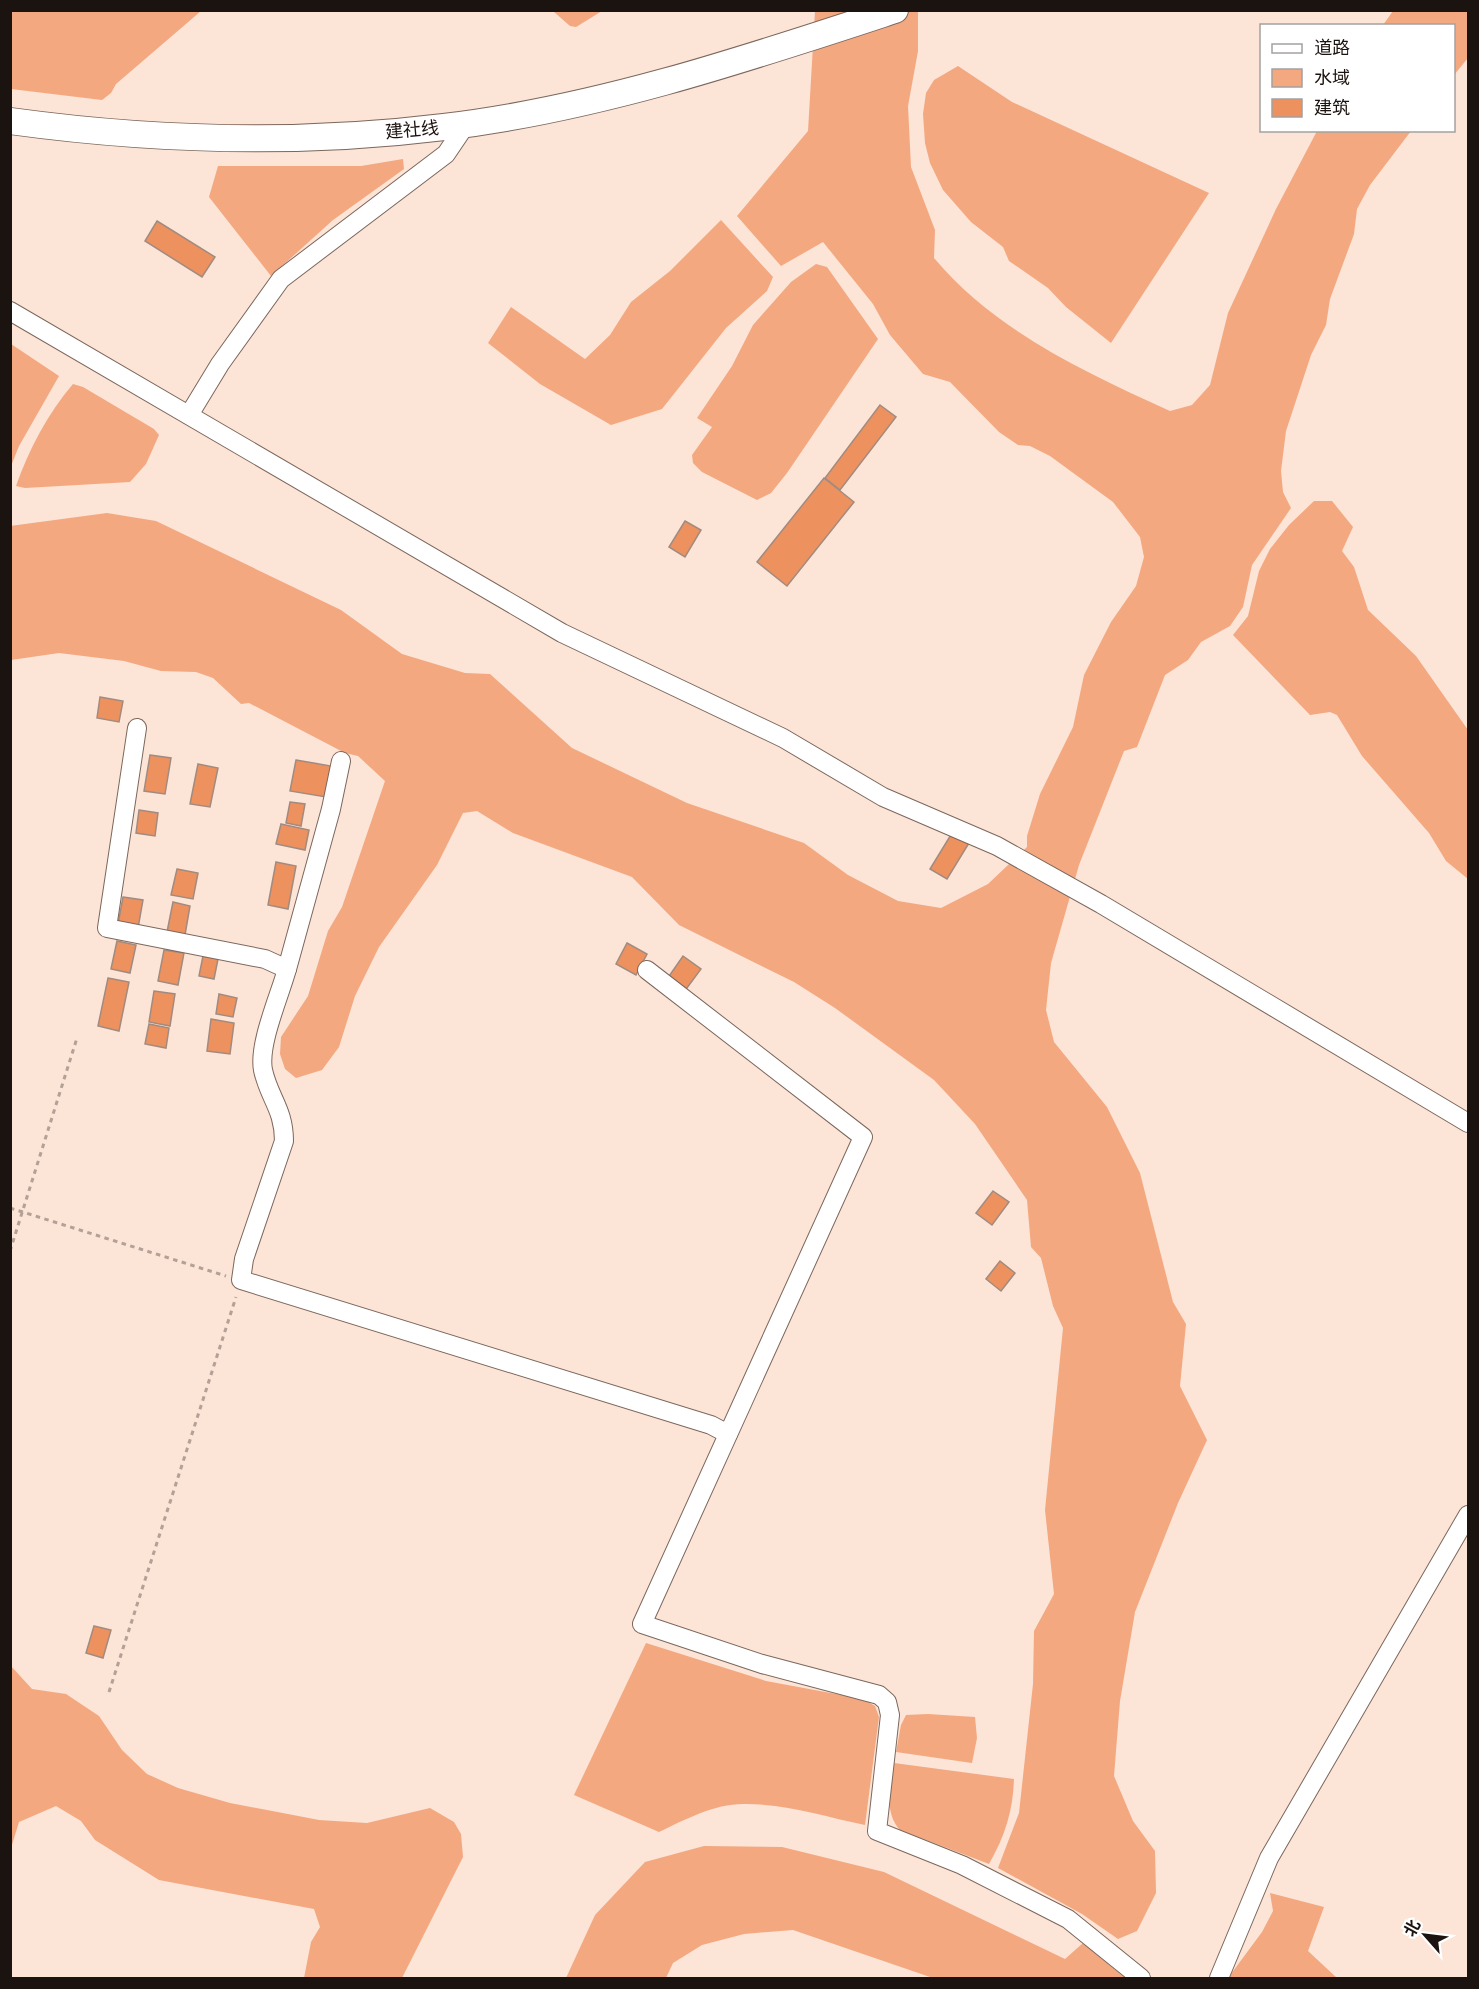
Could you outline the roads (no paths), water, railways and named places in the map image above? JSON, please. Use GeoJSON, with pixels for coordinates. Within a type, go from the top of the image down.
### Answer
{"type":"FeatureCollection","features":[{"type":"Feature","properties":{"kind":"main road","name":"建社线"},"geometry":{"type":"LineString","coordinates":[[10,121],[103,134],[212,140],[325,138],[467,123],[599,99],[805,40],[895,10]]}},
{"type":"Feature","properties":{"kind":"street"},"geometry":{"type":"LineString","coordinates":[[189,415],[220,364],[281,279],[446,154],[467,123]]}},
{"type":"Feature","properties":{"kind":"street"},"geometry":{"type":"LineString","coordinates":[[10,311],[562,633],[783,738],[884,797],[997,846],[1101,903],[1468,1123]]}},
{"type":"Feature","properties":{"kind":"street"},"geometry":{"type":"LineString","coordinates":[[137,728],[107,928],[265,959],[287,969]]}},
{"type":"Feature","properties":{"kind":"street"},"geometry":{"type":"LineString","coordinates":[[341,761],[331,809],[263,1050],[263,1069],[284,1122],[284,1141],[244,1259],[241,1280],[711,1425],[728,1434]]}},
{"type":"Feature","properties":{"kind":"street"},"geometry":{"type":"LineString","coordinates":[[647,970],[863,1137],[642,1624],[762,1664],[879,1695],[887,1702],[890,1715],[877,1831],[962,1865],[1068,1919],[1141,1978]]}},
{"type":"Feature","properties":{"kind":"street"},"geometry":{"type":"LineString","coordinates":[[1219,1978],[1269,1858],[1468,1515]]}},
{"type":"Feature","properties":{"kind":"water"},"geometry":{"type":"Polygon","coordinates":[[[11,10],[201,11],[116,84],[111,93],[102,100],[11,89],[11,10]]]}},
{"type":"Feature","properties":{"kind":"water"},"geometry":{"type":"Polygon","coordinates":[[[553,11],[602,11],[576,27],[570,26],[553,11]]]}},
{"type":"Feature","properties":{"kind":"water"},"geometry":{"type":"Polygon","coordinates":[[[815,11],[918,11],[918,51],[908,106],[911,167],[935,230],[934,258],[958,284],[1013,328],[1074,365],[1170,411],[1192,405],[1210,385],[1228,313],[1276,209],[1316,132],[1410,132],[1370,185],[1357,209],[1354,234],[1330,299],[1326,325],[1311,355],[1286,431],[1281,471],[1283,492],[1291,508],[1252,565],[1243,607],[1230,626],[1201,642],[1188,660],[1165,675],[1137,747],[1124,751],[1079,865],[1051,963],[1046,1010],[1054,1042],[1107,1107],[1140,1173],[1173,1302],[1186,1324],[1180,1386],[1207,1440],[1178,1503],[1135,1612],[1120,1701],[1114,1776],[1133,1821],[1155,1851],[1156,1893],[1137,1931],[1118,1939],[1082,1914],[998,1868],[1019,1813],[1033,1684],[1034,1631],[1054,1594],[1045,1510],[1063,1328],[1053,1306],[1041,1258],[1031,1247],[1027,1200],[975,1124],[934,1080],[835,1008],[794,982],[679,925],[632,877],[513,833],[477,811],[463,813],[437,865],[379,947],[355,996],[339,1047],[322,1070],[296,1078],[285,1069],[280,1054],[281,1037],[308,996],[328,931],[342,907],[385,781],[358,756],[345,753],[249,703],[241,704],[213,678],[196,672],[161,671],[124,661],[59,653],[11,660],[10,526],[107,513],[156,521],[341,610],[402,654],[465,673],[490,674],[572,748],[687,803],[804,843],[848,875],[898,901],[941,908],[988,884],[1027,847],[1027,836],[1040,794],[1073,727],[1084,675],[1111,622],[1136,586],[1144,557],[1140,537],[1113,502],[1050,456],[1030,446],[1018,445],[999,432],[950,382],[923,374],[890,335],[873,304],[823,242],[781,266],[737,216],[808,131],[815,11]]]}},
{"type":"Feature","properties":{"kind":"water"},"geometry":{"type":"Polygon","coordinates":[[[1393,11],[1468,11],[1468,58],[1455,74],[1455,24],[1384,24],[1393,11]]]}},
{"type":"Feature","properties":{"kind":"water"},"geometry":{"type":"Polygon","coordinates":[[[958,66],[1012,102],[1209,193],[1111,343],[1066,307],[1048,288],[1009,261],[1003,247],[971,222],[943,190],[930,163],[925,143],[923,114],[926,93],[934,80],[958,66]]]}},
{"type":"Feature","properties":{"kind":"water"},"geometry":{"type":"Polygon","coordinates":[[[403,159],[404,169],[333,220],[271,276],[209,197],[218,166],[361,166],[403,159]]]}},
{"type":"Feature","properties":{"kind":"water"},"geometry":{"type":"Polygon","coordinates":[[[721,220],[773,277],[767,291],[726,328],[662,409],[611,425],[540,384],[488,343],[511,307],[585,359],[610,335],[631,302],[670,271],[721,220]]]}},
{"type":"Feature","properties":{"kind":"water"},"geometry":{"type":"Polygon","coordinates":[[[816,264],[827,267],[878,339],[787,473],[771,493],[757,500],[702,472],[693,463],[692,455],[712,427],[697,418],[732,366],[753,325],[791,282],[816,264]]]}},
{"type":"Feature","properties":{"kind":"water"},"geometry":{"type":"Polygon","coordinates":[[[11,344],[59,376],[19,446],[11,466],[11,344]]]}},
{"type":"Feature","properties":{"kind":"water"},"geometry":{"type":"Polygon","coordinates":[[[73,384],[83,387],[154,429],[159,435],[146,464],[130,482],[25,488],[16,486],[26,459],[40,433],[55,407],[73,384]]]}},
{"type":"Feature","properties":{"kind":"water"},"geometry":{"type":"Polygon","coordinates":[[[1314,501],[1332,501],[1353,527],[1342,551],[1354,567],[1368,610],[1416,656],[1468,730],[1468,879],[1446,861],[1429,833],[1362,756],[1337,715],[1330,712],[1310,715],[1233,635],[1248,616],[1259,571],[1270,549],[1289,525],[1314,501]]]}},
{"type":"Feature","properties":{"kind":"water"},"geometry":{"type":"Polygon","coordinates":[[[646,1643],[766,1681],[863,1699],[875,1706],[879,1717],[865,1825],[791,1809],[735,1804],[690,1817],[659,1832],[574,1795],[646,1643]]]}},
{"type":"Feature","properties":{"kind":"water"},"geometry":{"type":"Polygon","coordinates":[[[11,1666],[32,1689],[66,1694],[99,1716],[122,1750],[147,1774],[178,1788],[230,1803],[319,1820],[367,1823],[430,1808],[454,1822],[461,1834],[463,1857],[402,1978],[304,1978],[311,1942],[320,1927],[314,1909],[159,1880],[95,1840],[81,1821],[56,1806],[19,1822],[11,1848],[11,1666]]]}},
{"type":"Feature","properties":{"kind":"water"},"geometry":{"type":"Polygon","coordinates":[[[906,1715],[975,1717],[977,1738],[972,1763],[896,1752],[901,1725],[906,1715]]]}},
{"type":"Feature","properties":{"kind":"water"},"geometry":{"type":"Polygon","coordinates":[[[894,1763],[1014,1779],[1007,1823],[989,1864],[900,1830],[891,1815],[890,1807],[894,1763]]]}},
{"type":"Feature","properties":{"kind":"water"},"geometry":{"type":"Polygon","coordinates":[[[704,1846],[782,1847],[884,1872],[1065,1959],[1083,1943],[1125,1978],[933,1978],[793,1930],[744,1934],[702,1945],[673,1963],[666,1978],[566,1978],[595,1915],[645,1862],[704,1846]]]}},
{"type":"Feature","properties":{"kind":"water"},"geometry":{"type":"Polygon","coordinates":[[[1270,1893],[1324,1907],[1308,1951],[1337,1978],[1228,1978],[1262,1932],[1273,1911],[1270,1893]]]}}]}
